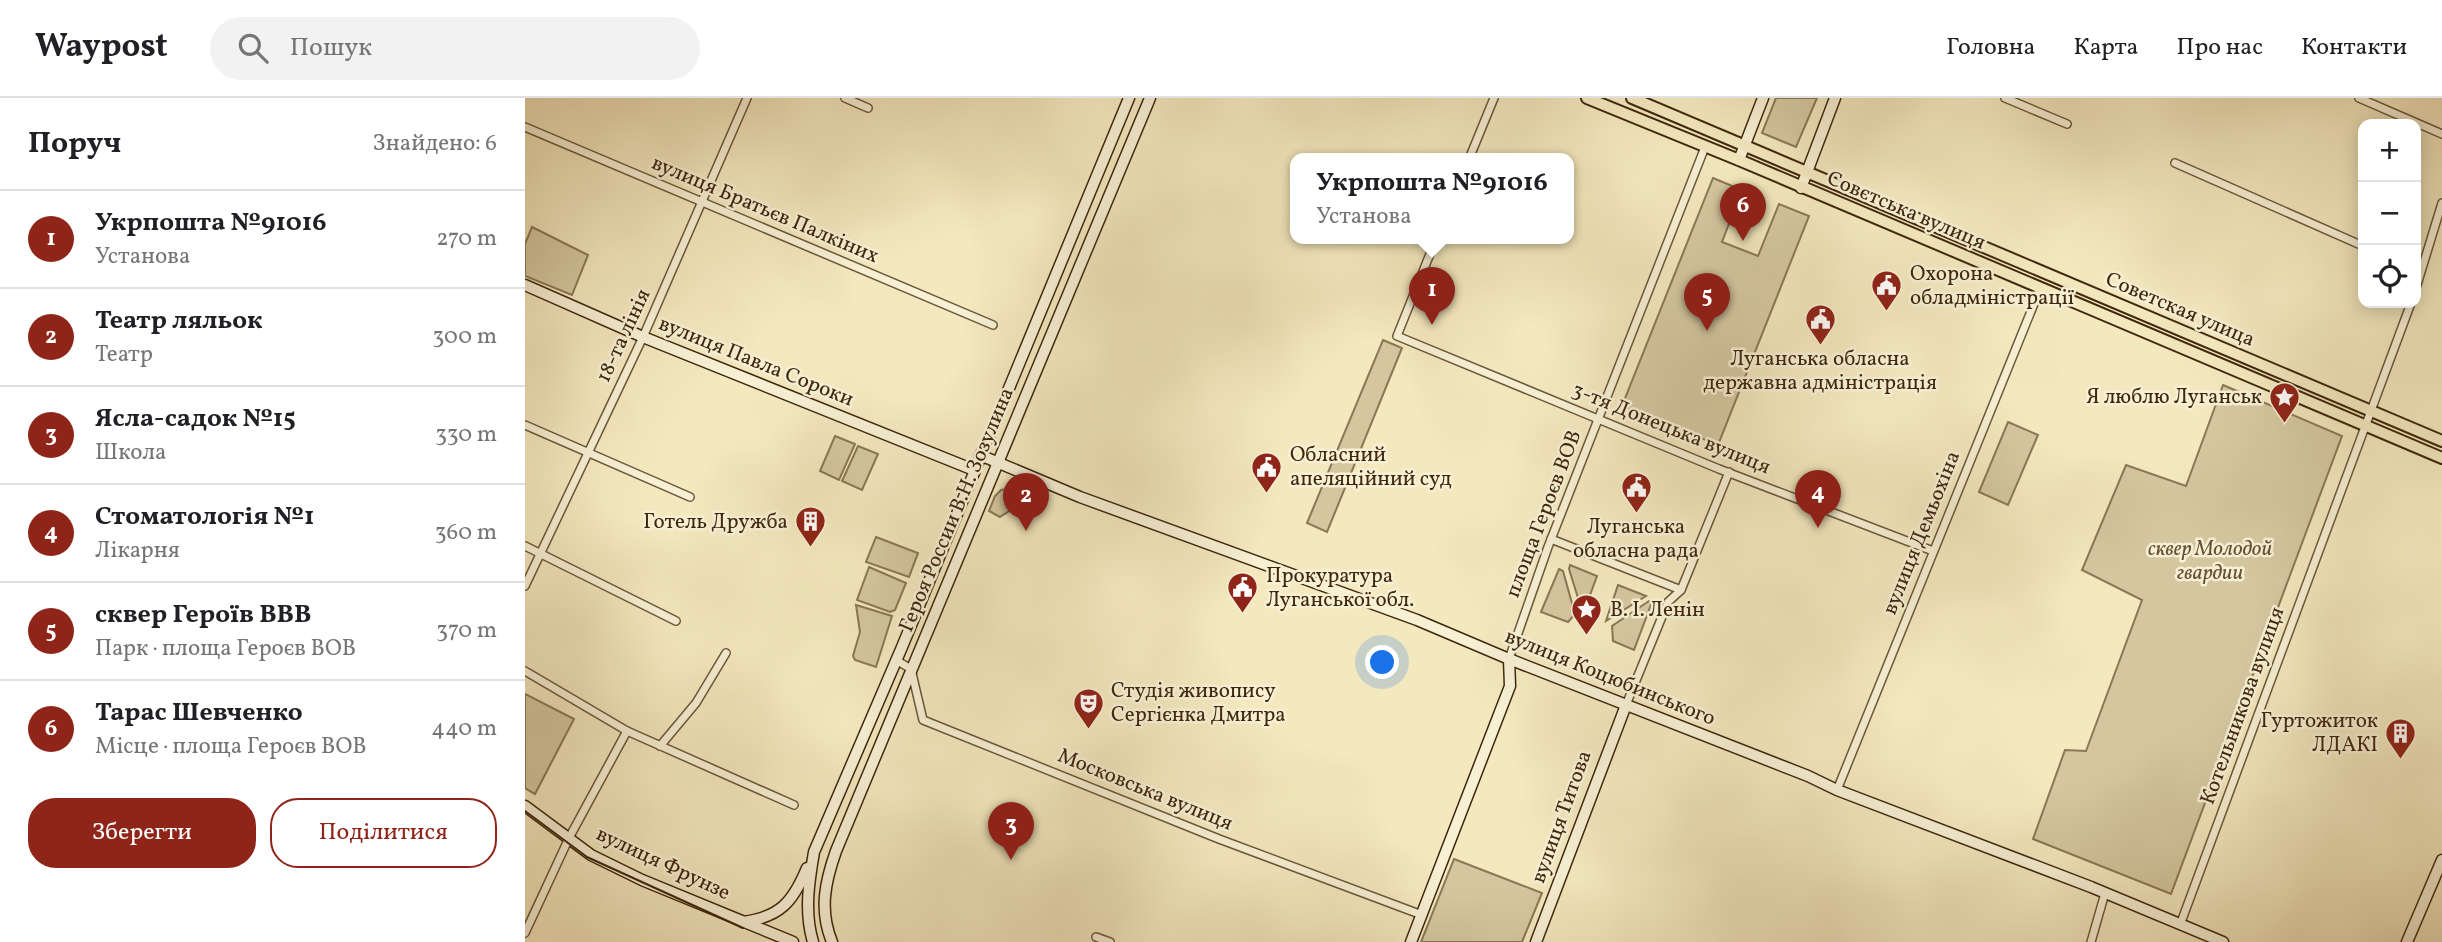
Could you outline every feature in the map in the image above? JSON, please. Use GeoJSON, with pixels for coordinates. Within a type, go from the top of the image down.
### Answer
{"type":"FeatureCollection","features":[{"type":"Feature","properties":{"kind":"main road","name":"Совєтська вулиця"},"geometry":{"type":"LineString","coordinates":[[1587,98],[2442,457]]}},
{"type":"Feature","properties":{"kind":"main road","name":"Советская улица"},"geometry":{"type":"LineString","coordinates":[[1632,98],[2442,441]]}},
{"type":"Feature","properties":{"kind":"street","name":"18-та лінія"},"geometry":{"type":"LineString","coordinates":[[525,586],[643,337],[747,98]]}},
{"type":"Feature","properties":{"kind":"street"},"geometry":{"type":"LineString","coordinates":[[845,98],[868,108]]}},
{"type":"Feature","properties":{"kind":"street","name":"Героя России В.Н. Зозулина"},"geometry":{"type":"LineString","coordinates":[[813,942],[808,883],[814,852],[1129,98]]}},
{"type":"Feature","properties":{"kind":"street","name":"Героя России В.Н. Зозулина"},"geometry":{"type":"LineString","coordinates":[[832,942],[824,915],[825,881],[1150,98]]}},
{"type":"Feature","properties":{"kind":"street"},"geometry":{"type":"LineString","coordinates":[[1472,153],[1495,98]]}},
{"type":"Feature","properties":{"kind":"street"},"geometry":{"type":"LineString","coordinates":[[1739,160],[1763,98]]}},
{"type":"Feature","properties":{"kind":"street"},"geometry":{"type":"LineString","coordinates":[[1801,188],[1835,98]]}},
{"type":"Feature","properties":{"kind":"street"},"geometry":{"type":"LineString","coordinates":[[2005,98],[2067,124]]}},
{"type":"Feature","properties":{"kind":"street"},"geometry":{"type":"LineString","coordinates":[[2360,98],[2442,134]]}},
{"type":"Feature","properties":{"kind":"street","name":"вулиця Братьєв Палкіних"},"geometry":{"type":"LineString","coordinates":[[525,127],[993,324]]}},
{"type":"Feature","properties":{"kind":"street","name":"площа Героєв ВОВ"},"geometry":{"type":"LineString","coordinates":[[1509,659],[1551,539],[1705,147]]}},
{"type":"Feature","properties":{"kind":"street"},"geometry":{"type":"LineString","coordinates":[[2175,163],[2361,245]]}},
{"type":"Feature","properties":{"kind":"street"},"geometry":{"type":"LineString","coordinates":[[2421,261],[2442,202]]}},
{"type":"Feature","properties":{"kind":"street","name":"3-тя Донецька вулиця"},"geometry":{"type":"LineString","coordinates":[[1434,244],[1397,336],[1729,472],[1933,551]]}},
{"type":"Feature","properties":{"kind":"street","name":"вулиця Павла Сороки"},"geometry":{"type":"LineString","coordinates":[[525,285],[643,337],[974,470]]}},
{"type":"Feature","properties":{"kind":"street","name":"вулиця Демьохіна"},"geometry":{"type":"LineString","coordinates":[[1837,790],[2040,289]]}},
{"type":"Feature","properties":{"kind":"street","name":"Котельникова вулиця"},"geometry":{"type":"LineString","coordinates":[[2180,925],[2409,308]]}},
{"type":"Feature","properties":{"kind":"street"},"geometry":{"type":"LineString","coordinates":[[525,425],[690,497]]}},
{"type":"Feature","properties":{"kind":"street","name":"вулиця Коцюбинського"},"geometry":{"type":"LineString","coordinates":[[980,456],[1080,497],[1406,616],[2223,942]]}},
{"type":"Feature","properties":{"kind":"street"},"geometry":{"type":"LineString","coordinates":[[1626,705],[1668,602],[1681,590],[1729,472]]}},
{"type":"Feature","properties":{"kind":"street"},"geometry":{"type":"LineString","coordinates":[[1551,539],[1681,590]]}},
{"type":"Feature","properties":{"kind":"street"},"geometry":{"type":"LineString","coordinates":[[525,546],[676,621]]}},
{"type":"Feature","properties":{"kind":"street"},"geometry":{"type":"LineString","coordinates":[[660,746],[696,703],[726,653]]}},
{"type":"Feature","properties":{"kind":"street"},"geometry":{"type":"LineString","coordinates":[[1411,942],[1510,686],[1509,659]]}},
{"type":"Feature","properties":{"kind":"street"},"geometry":{"type":"LineString","coordinates":[[896,660],[911,669]]}},
{"type":"Feature","properties":{"kind":"street","name":"Московська вулиця"},"geometry":{"type":"LineString","coordinates":[[911,669],[923,720],[1219,839],[1422,915]]}},
{"type":"Feature","properties":{"kind":"street"},"geometry":{"type":"LineString","coordinates":[[525,671],[627,731],[794,805]]}},
{"type":"Feature","properties":{"kind":"street","name":"вулиця Титова"},"geometry":{"type":"LineString","coordinates":[[1536,942],[1626,705]]}},
{"type":"Feature","properties":{"kind":"street"},"geometry":{"type":"LineString","coordinates":[[525,933],[569,838],[627,731]]}},
{"type":"Feature","properties":{"kind":"street","name":"вулиця Фрунзе"},"geometry":{"type":"LineString","coordinates":[[525,806],[591,855],[642,880],[793,942]]}},
{"type":"Feature","properties":{"kind":"street"},"geometry":{"type":"LineString","coordinates":[[743,922],[768,918],[780,911],[798,887],[814,852]]}},
{"type":"Feature","properties":{"kind":"street"},"geometry":{"type":"LineString","coordinates":[[2407,942],[2442,860]]}},
{"type":"Feature","properties":{"kind":"street"},"geometry":{"type":"LineString","coordinates":[[2091,942],[2105,893]]}},
{"type":"Feature","properties":{"kind":"street"},"geometry":{"type":"LineString","coordinates":[[1096,937],[1110,942]]}},
{"type":"Feature","properties":{"kind":"green space"},"geometry":{"type":"Polygon","coordinates":[[[1776,98],[1817,98],[1796,147],[1762,133],[1776,98]]]}},
{"type":"Feature","properties":{"kind":"green space"},"geometry":{"type":"Polygon","coordinates":[[[1713,178],[1742,190],[1722,242],[1758,256],[1779,204],[1809,216],[1718,445],[1622,406],[1713,178]]]}},
{"type":"Feature","properties":{"kind":"green space"},"geometry":{"type":"Polygon","coordinates":[[[532,227],[588,255],[572,295],[525,276],[525,244],[532,227]]]}},
{"type":"Feature","properties":{"kind":"green space"},"geometry":{"type":"Polygon","coordinates":[[[1383,340],[1402,348],[1327,532],[1307,523],[1383,340]]]}},
{"type":"Feature","properties":{"kind":"green space","name":"сквер Молодой гвардии"},"geometry":{"type":"Polygon","coordinates":[[[2223,385],[2342,436],[2171,894],[2033,839],[2065,750],[2086,751],[2142,600],[2082,570],[2126,465],[2186,486],[2223,385]]]}},
{"type":"Feature","properties":{"kind":"green space"},"geometry":{"type":"Polygon","coordinates":[[[2008,422],[2038,435],[2008,505],[1979,492],[2008,422]]]}},
{"type":"Feature","properties":{"kind":"green space"},"geometry":{"type":"Polygon","coordinates":[[[835,436],[855,444],[839,480],[820,471],[835,436]]]}},
{"type":"Feature","properties":{"kind":"green space"},"geometry":{"type":"Polygon","coordinates":[[[858,446],[878,454],[862,490],[842,481],[858,446]]]}},
{"type":"Feature","properties":{"kind":"green space"},"geometry":{"type":"Polygon","coordinates":[[[1008,489],[1016,495],[1016,503],[1000,517],[989,511],[995,496],[1001,490],[1008,489]]]}},
{"type":"Feature","properties":{"kind":"green space"},"geometry":{"type":"Polygon","coordinates":[[[876,537],[918,553],[909,577],[866,562],[876,537]]]}},
{"type":"Feature","properties":{"kind":"green space"},"geometry":{"type":"Polygon","coordinates":[[[1570,565],[1597,576],[1583,614],[1569,569],[1570,565]]]}},
{"type":"Feature","properties":{"kind":"green space"},"geometry":{"type":"Polygon","coordinates":[[[869,567],[906,583],[895,610],[890,612],[857,600],[869,567]]]}},
{"type":"Feature","properties":{"kind":"green space"},"geometry":{"type":"Polygon","coordinates":[[[1559,569],[1563,571],[1575,614],[1568,622],[1541,612],[1559,569]]]}},
{"type":"Feature","properties":{"kind":"green space"},"geometry":{"type":"Polygon","coordinates":[[[1618,585],[1646,596],[1606,621],[1618,585]]]}},
{"type":"Feature","properties":{"kind":"green space"},"geometry":{"type":"Polygon","coordinates":[[[1649,601],[1652,602],[1634,650],[1613,641],[1612,626],[1649,601]]]}},
{"type":"Feature","properties":{"kind":"green space"},"geometry":{"type":"Polygon","coordinates":[[[856,605],[892,616],[876,667],[855,660],[853,656],[860,632],[856,605]]]}},
{"type":"Feature","properties":{"kind":"green space"},"geometry":{"type":"Polygon","coordinates":[[[525,694],[574,719],[535,794],[525,788],[525,694]]]}},
{"type":"Feature","properties":{"kind":"green space"},"geometry":{"type":"Polygon","coordinates":[[[1454,859],[1542,893],[1522,942],[1421,942],[1454,859]]]}},
{"type":"Feature","properties":{"kind":"tram line"},"geometry":{"type":"LineString","coordinates":[[525,811],[587,857],[743,928]]}},
{"type":"Feature","properties":{"kind":"place","name":"Тарас Шевченко"},"geometry":{"type":"Point","coordinates":[1743,241]}},
{"type":"Feature","properties":{"kind":"place","name":"Охорона обладміністрації"},"geometry":{"type":"Point","coordinates":[1887,313]}},
{"type":"Feature","properties":{"kind":"place","name":"Укрпошта №91016"},"geometry":{"type":"Point","coordinates":[1432,325]}},
{"type":"Feature","properties":{"kind":"place","name":"сквер Героїв ВВВ"},"geometry":{"type":"Point","coordinates":[1707,331]}},
{"type":"Feature","properties":{"kind":"place","name":"Луганська обласна державна адміністрація"},"geometry":{"type":"Point","coordinates":[1820,346]}},
{"type":"Feature","properties":{"kind":"place","name":"Я люблю Луганськ"},"geometry":{"type":"Point","coordinates":[2285,424]}},
{"type":"Feature","properties":{"kind":"place","name":"Обласний апеляційний суд"},"geometry":{"type":"Point","coordinates":[1267,494]}},
{"type":"Feature","properties":{"kind":"place","name":"Луганська обласна рада"},"geometry":{"type":"Point","coordinates":[1636,514]}},
{"type":"Feature","properties":{"kind":"place","name":"Стоматологія №1"},"geometry":{"type":"Point","coordinates":[1818,528]}},
{"type":"Feature","properties":{"kind":"place","name":"Театр ляльок"},"geometry":{"type":"Point","coordinates":[1026,531]}},
{"type":"Feature","properties":{"kind":"place","name":"Готель Дружба"},"geometry":{"type":"Point","coordinates":[811,549]}},
{"type":"Feature","properties":{"kind":"place","name":"Прокуратура Луганської обл."},"geometry":{"type":"Point","coordinates":[1243,615]}},
{"type":"Feature","properties":{"kind":"place","name":"В. І. Ленін"},"geometry":{"type":"Point","coordinates":[1587,637]}},
{"type":"Feature","properties":{"kind":"place","name":"Студія живопису Сергієнка Дмитра"},"geometry":{"type":"Point","coordinates":[1088,730]}},
{"type":"Feature","properties":{"kind":"place","name":"Гуртожиток ЛДАКІ"},"geometry":{"type":"Point","coordinates":[2401,760]}},
{"type":"Feature","properties":{"kind":"place","name":"Ясла-садок №15"},"geometry":{"type":"Point","coordinates":[1011,860]}}]}
